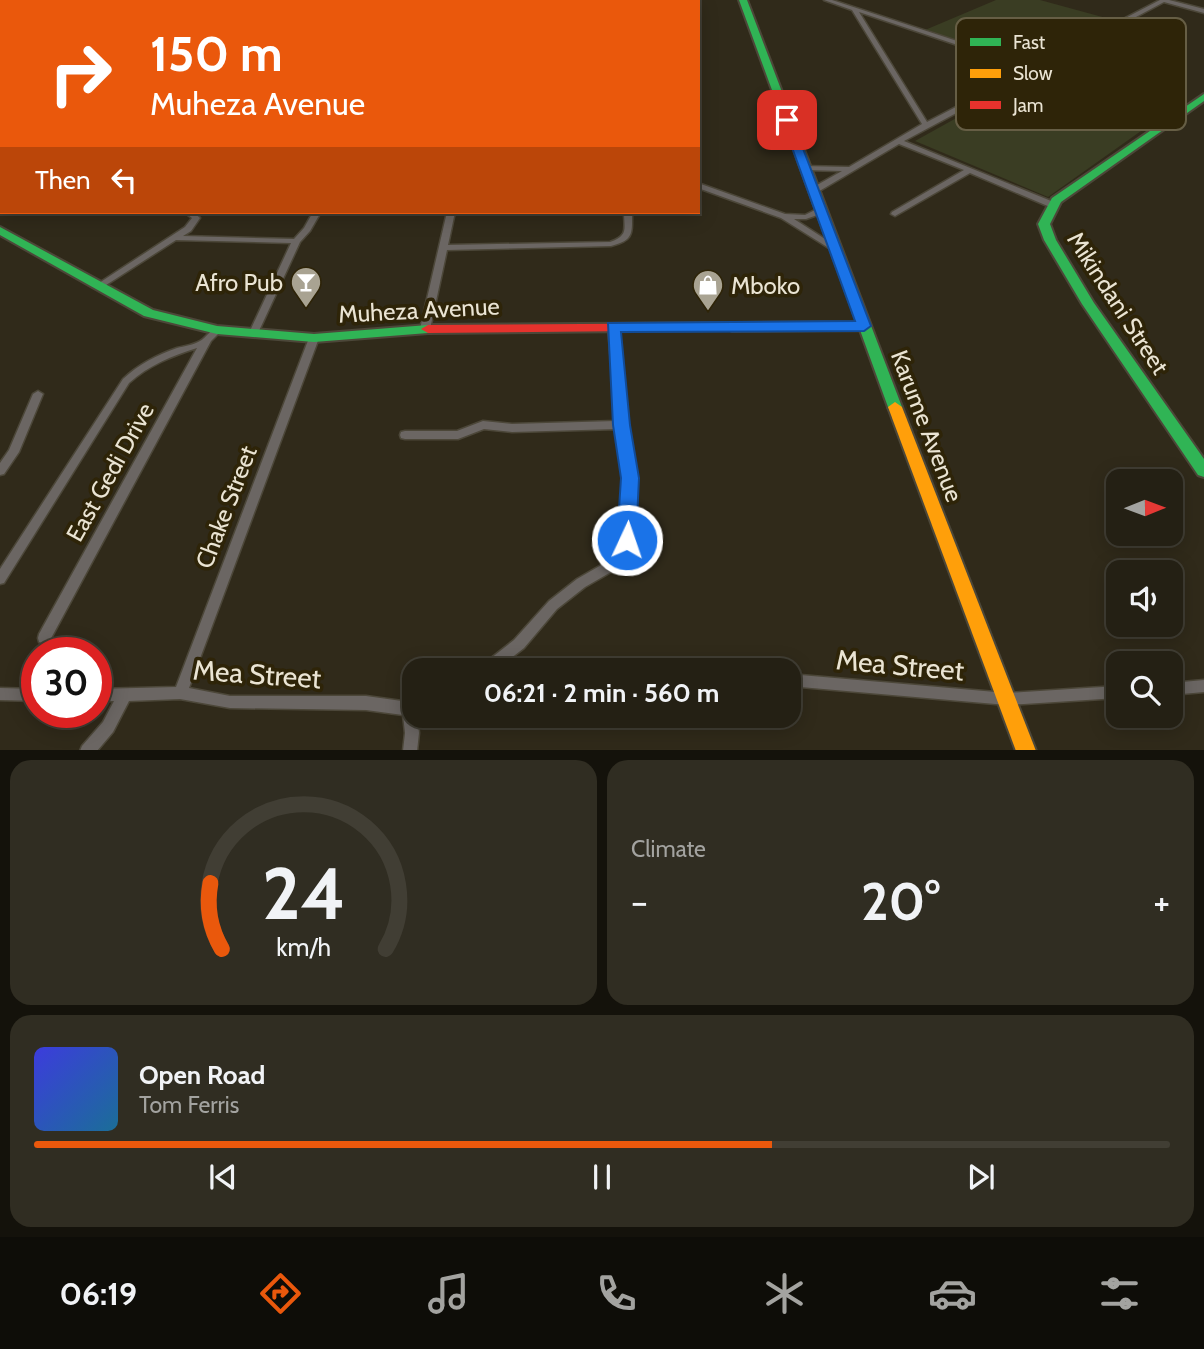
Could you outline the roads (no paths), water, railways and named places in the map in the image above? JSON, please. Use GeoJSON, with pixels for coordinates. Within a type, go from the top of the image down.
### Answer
{"type":"FeatureCollection","features":[{"type":"Feature","properties":{"kind":"street","name":"Karume Avenue"},"geometry":{"type":"LineString","coordinates":[[743,0],[820,211],[1026,750]]}},
{"type":"Feature","properties":{"kind":"street"},"geometry":{"type":"LineString","coordinates":[[827,0],[956,43]]}},
{"type":"Feature","properties":{"kind":"street"},"geometry":{"type":"LineString","coordinates":[[1129,18],[1163,0],[1204,11]]}},
{"type":"Feature","properties":{"kind":"street"},"geometry":{"type":"LineString","coordinates":[[855,10],[926,125]]}},
{"type":"Feature","properties":{"kind":"street","name":"Mikindani Street"},"geometry":{"type":"LineString","coordinates":[[1186,110],[1204,97]]}},
{"type":"Feature","properties":{"kind":"street"},"geometry":{"type":"LineString","coordinates":[[814,191],[956,109]]}},
{"type":"Feature","properties":{"kind":"street","name":"Mikindani Street"},"geometry":{"type":"LineString","coordinates":[[1158,130],[1053,205],[1044,224],[1047,237],[1074,282],[1204,471]]}},
{"type":"Feature","properties":{"kind":"street"},"geometry":{"type":"LineString","coordinates":[[899,141],[1053,205]]}},
{"type":"Feature","properties":{"kind":"street"},"geometry":{"type":"LineString","coordinates":[[805,169],[851,169]]}},
{"type":"Feature","properties":{"kind":"street"},"geometry":{"type":"LineString","coordinates":[[895,214],[968,171]]}},
{"type":"Feature","properties":{"kind":"street"},"geometry":{"type":"LineString","coordinates":[[700,186],[784,216],[835,248]]}},
{"type":"Feature","properties":{"kind":"street"},"geometry":{"type":"LineString","coordinates":[[784,216],[806,217],[820,211]]}},
{"type":"Feature","properties":{"kind":"street"},"geometry":{"type":"LineString","coordinates":[[100,285],[195,223],[196,218],[191,214]]}},
{"type":"Feature","properties":{"kind":"street"},"geometry":{"type":"LineString","coordinates":[[255,331],[296,241],[316,214]]}},
{"type":"Feature","properties":{"kind":"street"},"geometry":{"type":"LineString","coordinates":[[425,329],[451,214]]}},
{"type":"Feature","properties":{"kind":"street"},"geometry":{"type":"LineString","coordinates":[[443,248],[611,244],[623,240],[628,234],[628,214]]}},
{"type":"Feature","properties":{"kind":"street","name":"Muheza Avenue"},"geometry":{"type":"LineString","coordinates":[[0,230],[149,313],[217,330],[255,331],[314,338],[425,329],[864,326]]}},
{"type":"Feature","properties":{"kind":"street"},"geometry":{"type":"LineString","coordinates":[[175,238],[296,241]]}},
{"type":"Feature","properties":{"kind":"street"},"geometry":{"type":"LineString","coordinates":[[501,658],[519,644],[553,605],[581,583],[614,564],[627,540],[630,478],[621,425],[613,327]]}},
{"type":"Feature","properties":{"kind":"street","name":"East Gedi Drive"},"geometry":{"type":"LineString","coordinates":[[45,637],[204,344],[217,330]]}},
{"type":"Feature","properties":{"kind":"street","name":"Chake Street"},"geometry":{"type":"LineString","coordinates":[[180,693],[314,338]]}},
{"type":"Feature","properties":{"kind":"street"},"geometry":{"type":"LineString","coordinates":[[0,579],[137,369],[164,355],[204,344]]}},
{"type":"Feature","properties":{"kind":"street"},"geometry":{"type":"LineString","coordinates":[[0,471],[14,452],[38,394]]}},
{"type":"Feature","properties":{"kind":"street"},"geometry":{"type":"LineString","coordinates":[[405,435],[458,435],[483,425],[512,428],[621,425]]}},
{"type":"Feature","properties":{"kind":"street"},"geometry":{"type":"LineString","coordinates":[[0,453],[14,452]]}},
{"type":"Feature","properties":{"kind":"street","name":"Mea Street"},"geometry":{"type":"LineString","coordinates":[[801,681],[1007,699],[1106,693]]}},
{"type":"Feature","properties":{"kind":"street"},"geometry":{"type":"LineString","coordinates":[[1183,688],[1204,687]]}},
{"type":"Feature","properties":{"kind":"street","name":"Mea Street"},"geometry":{"type":"LineString","coordinates":[[112,696],[180,693],[230,702],[366,703],[402,707]]}},
{"type":"Feature","properties":{"kind":"street"},"geometry":{"type":"LineString","coordinates":[[0,694],[21,695]]}},
{"type":"Feature","properties":{"kind":"street"},"geometry":{"type":"LineString","coordinates":[[87,750],[108,727],[124,696]]}},
{"type":"Feature","properties":{"kind":"street"},"geometry":{"type":"LineString","coordinates":[[410,750],[412,728]]}},
{"type":"Feature","properties":{"kind":"place","name":"Afro Pub"},"geometry":{"type":"Point","coordinates":[306,309]}},
{"type":"Feature","properties":{"kind":"place","name":"Mboko"},"geometry":{"type":"Point","coordinates":[708,312]}}]}
